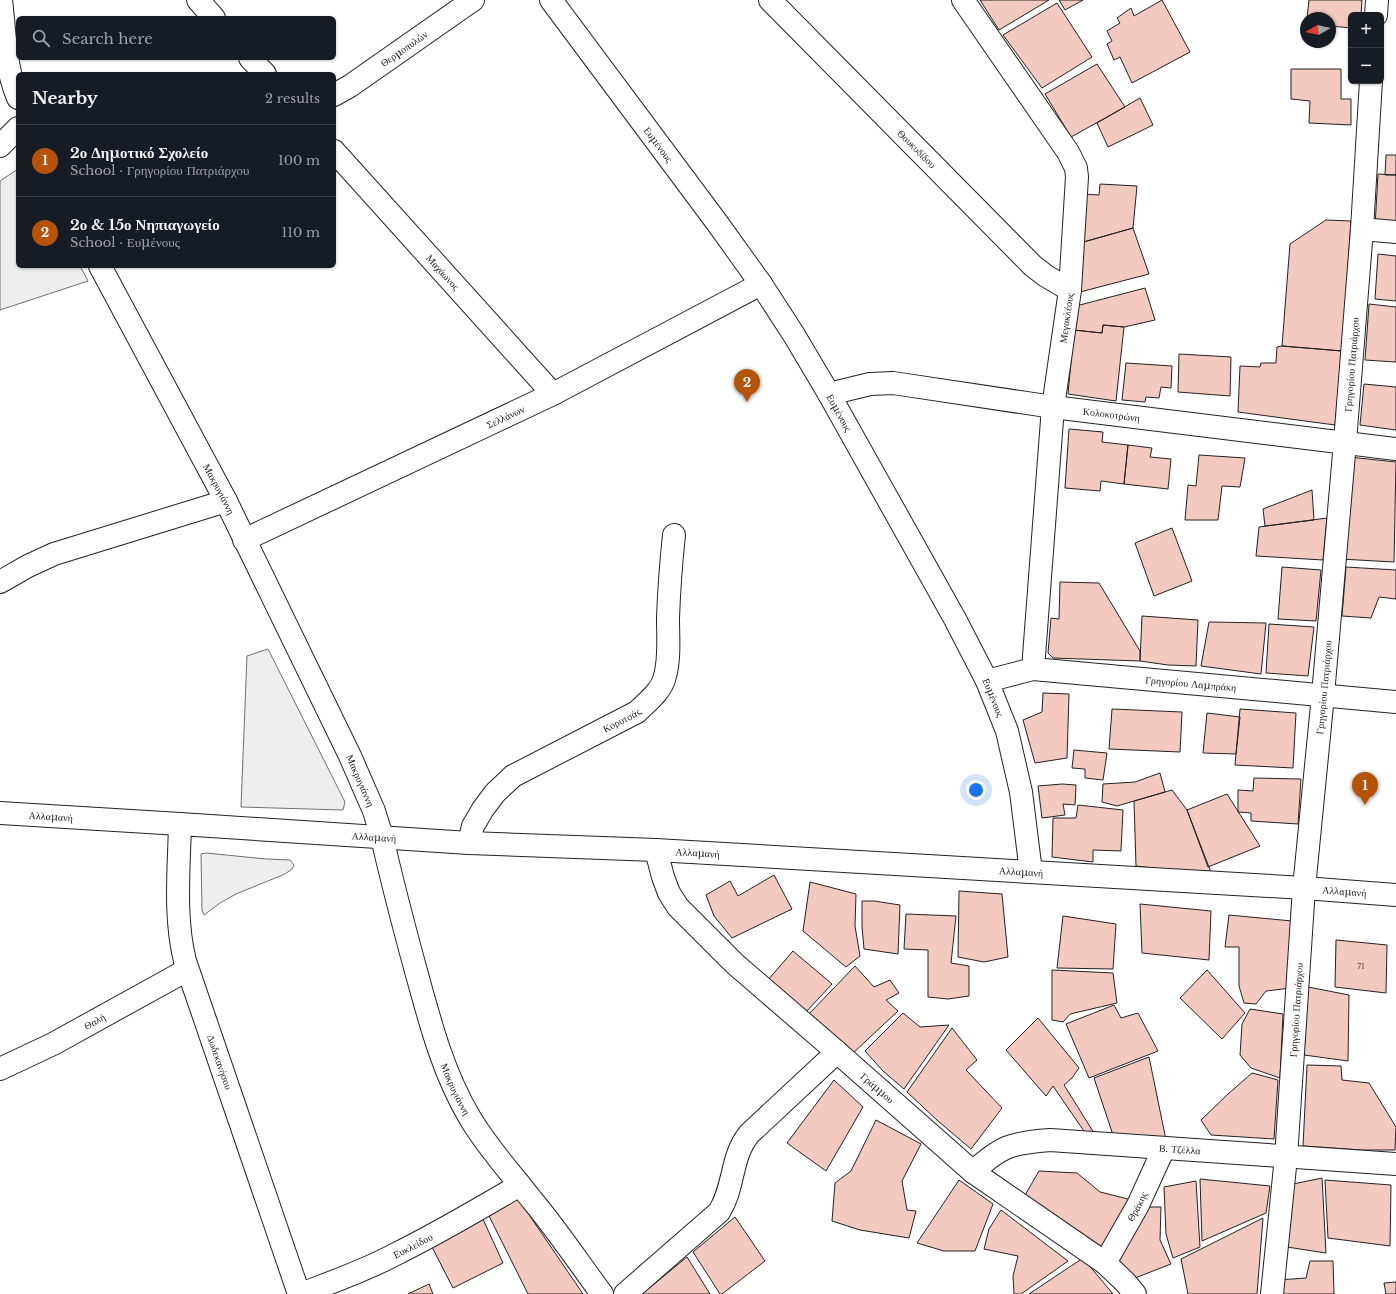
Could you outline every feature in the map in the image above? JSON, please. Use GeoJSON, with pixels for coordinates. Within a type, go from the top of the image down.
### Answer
{"type":"FeatureCollection","features":[{"type":"Feature","properties":{"kind":"street"},"geometry":{"type":"LineString","coordinates":[[1,0],[8,62],[11,79],[16,93]]}},
{"type":"Feature","properties":{"kind":"street"},"geometry":{"type":"LineString","coordinates":[[198,0],[212,16]]}},
{"type":"Feature","properties":{"kind":"street","name":"Θερμοπυλών"},"geometry":{"type":"LineString","coordinates":[[336,94],[350,86],[473,0]]}},
{"type":"Feature","properties":{"kind":"street","name":"Ευμένους"},"geometry":{"type":"LineString","coordinates":[[551,0],[762,284],[829,394],[955,619],[987,681],[1007,731],[1021,792],[1031,872]]}},
{"type":"Feature","properties":{"kind":"street","name":"Θουκυδίδου"},"geometry":{"type":"LineString","coordinates":[[770,0],[1033,266],[1046,276],[1070,290]]}},
{"type":"Feature","properties":{"kind":"street","name":"Μεγακλέους"},"geometry":{"type":"LineString","coordinates":[[963,0],[1068,152],[1076,168],[1077,177],[1070,290],[1053,407],[1033,669]]}},
{"type":"Feature","properties":{"kind":"street"},"geometry":{"type":"LineString","coordinates":[[1376,12],[1377,0]]}},
{"type":"Feature","properties":{"kind":"street"},"geometry":{"type":"LineString","coordinates":[[252,60],[263,72]]}},
{"type":"Feature","properties":{"kind":"street","name":"Γρηγορίου Πατριάρχου"},"geometry":{"type":"LineString","coordinates":[[1272,1294],[1286,1157],[1304,888],[1323,695],[1345,442],[1372,84]]}},
{"type":"Feature","properties":{"kind":"street"},"geometry":{"type":"LineString","coordinates":[[0,146],[16,130]]}},
{"type":"Feature","properties":{"kind":"street","name":"Μαχάωνος"},"geometry":{"type":"LineString","coordinates":[[336,153],[553,394]]}},
{"type":"Feature","properties":{"kind":"street"},"geometry":{"type":"LineString","coordinates":[[1362,229],[1396,232]]}},
{"type":"Feature","properties":{"kind":"street","name":"Μακρυγιάννη"},"geometry":{"type":"LineString","coordinates":[[101,268],[226,501],[350,756],[374,810],[420,987],[438,1048],[450,1079],[477,1129],[602,1294]]}},
{"type":"Feature","properties":{"kind":"street","name":"Σελλάνων"},"geometry":{"type":"LineString","coordinates":[[244,540],[553,394],[762,284]]}},
{"type":"Feature","properties":{"kind":"street","name":"Κολοκοτρώνη"},"geometry":{"type":"LineString","coordinates":[[829,394],[870,384],[893,383],[1053,407],[1396,449]]}},
{"type":"Feature","properties":{"kind":"street"},"geometry":{"type":"LineString","coordinates":[[0,582],[28,566],[54,554],[226,501]]}},
{"type":"Feature","properties":{"kind":"street","name":"Κορυτσάς"},"geometry":{"type":"LineString","coordinates":[[468,843],[473,826],[484,809],[495,793],[513,776],[637,712],[660,688],[665,677],[667,659],[669,596],[674,535]]}},
{"type":"Feature","properties":{"kind":"street","name":"Γρηγορίου Λαμπράκη"},"geometry":{"type":"LineString","coordinates":[[987,681],[1033,669],[1396,702]]}},
{"type":"Feature","properties":{"kind":"street","name":"Αλλαμανή"},"geometry":{"type":"LineString","coordinates":[[3,808],[180,824],[468,843],[656,850],[1304,888],[1396,895]]}},
{"type":"Feature","properties":{"kind":"street","name":"Δωδεκανήσου"},"geometry":{"type":"LineString","coordinates":[[180,824],[180,924],[182,950],[187,970],[300,1294]]}},
{"type":"Feature","properties":{"kind":"street","name":"Γράμμου"},"geometry":{"type":"LineString","coordinates":[[656,850],[669,893],[678,907],[734,964],[837,1052],[973,1172],[1105,1263],[1125,1282],[1134,1294]]}},
{"type":"Feature","properties":{"kind":"street","name":"Θαλή"},"geometry":{"type":"LineString","coordinates":[[0,1069],[53,1044],[187,970]]}},
{"type":"Feature","properties":{"kind":"street"},"geometry":{"type":"LineString","coordinates":[[625,1294],[719,1212],[729,1190],[733,1169],[742,1142],[837,1052]]}},
{"type":"Feature","properties":{"kind":"street","name":"Β. Τζέλλα"},"geometry":{"type":"LineString","coordinates":[[973,1172],[990,1156],[1006,1147],[1025,1142],[1050,1140],[1396,1164]]}},
{"type":"Feature","properties":{"kind":"street","name":"Θράκης"},"geometry":{"type":"LineString","coordinates":[[1105,1263],[1138,1205],[1164,1148]]}},
{"type":"Feature","properties":{"kind":"street","name":"Ευκλείδου"},"geometry":{"type":"LineString","coordinates":[[300,1294],[393,1256],[463,1219],[520,1185]]}},
{"type":"Feature","properties":{"kind":"shaded area"},"geometry":{"type":"Polygon","coordinates":[[[16,170],[16,268],[81,268],[88,281],[0,310],[0,181],[16,170]]]}},
{"type":"Feature","properties":{"kind":"shaded area"},"geometry":{"type":"Polygon","coordinates":[[[268,649],[345,802],[343,810],[241,807],[247,656],[268,649]]]}},
{"type":"Feature","properties":{"kind":"shaded area"},"geometry":{"type":"Polygon","coordinates":[[[206,853],[290,860],[294,865],[292,869],[285,874],[236,894],[220,903],[204,915],[202,910],[201,854],[206,853]]]}},
{"type":"Feature","properties":{"kind":"building"},"geometry":{"type":"Polygon","coordinates":[[[980,0],[1049,0],[999,30],[980,0]]]}},
{"type":"Feature","properties":{"kind":"building"},"geometry":{"type":"Polygon","coordinates":[[[1059,0],[1083,0],[1065,10],[1059,0]]]}},
{"type":"Feature","properties":{"kind":"building"},"geometry":{"type":"Polygon","coordinates":[[[1162,0],[1190,52],[1132,83],[1120,57],[1114,60],[1107,44],[1112,41],[1107,31],[1120,23],[1117,18],[1131,8],[1134,16],[1162,0]]]}},
{"type":"Feature","properties":{"kind":"building"},"geometry":{"type":"Polygon","coordinates":[[[1309,0],[1362,0],[1361,12],[1348,12],[1348,28],[1336,27],[1336,12],[1308,12],[1309,0]]]}},
{"type":"Feature","properties":{"kind":"building"},"geometry":{"type":"Polygon","coordinates":[[[1057,3],[1092,57],[1042,88],[1003,35],[1057,3]]]}},
{"type":"Feature","properties":{"kind":"building"},"geometry":{"type":"Polygon","coordinates":[[[1097,64],[1125,107],[1071,137],[1045,94],[1097,64]]]}},
{"type":"Feature","properties":{"kind":"building"},"geometry":{"type":"Polygon","coordinates":[[[1291,69],[1341,69],[1341,99],[1351,99],[1351,125],[1309,123],[1310,101],[1291,99],[1291,69]]]}},
{"type":"Feature","properties":{"kind":"building"},"geometry":{"type":"Polygon","coordinates":[[[1140,98],[1153,125],[1108,147],[1097,123],[1140,98]]]}},
{"type":"Feature","properties":{"kind":"building"},"geometry":{"type":"Polygon","coordinates":[[[1386,155],[1396,155],[1396,175],[1385,175],[1386,155]]]}},
{"type":"Feature","properties":{"kind":"building"},"geometry":{"type":"Polygon","coordinates":[[[1378,174],[1396,175],[1396,228],[1375,227],[1378,174]]]}},
{"type":"Feature","properties":{"kind":"building"},"geometry":{"type":"Polygon","coordinates":[[[1100,184],[1137,186],[1133,228],[1080,243],[1082,194],[1099,195],[1100,184]]]}},
{"type":"Feature","properties":{"kind":"building"},"geometry":{"type":"Polygon","coordinates":[[[1326,220],[1351,221],[1342,351],[1282,346],[1290,244],[1326,220]]]}},
{"type":"Feature","properties":{"kind":"building"},"geometry":{"type":"Polygon","coordinates":[[[1133,228],[1149,274],[1080,292],[1080,243],[1133,228]]]}},
{"type":"Feature","properties":{"kind":"building"},"geometry":{"type":"Polygon","coordinates":[[[1378,254],[1396,256],[1396,301],[1375,299],[1378,254]]]}},
{"type":"Feature","properties":{"kind":"building"},"geometry":{"type":"Polygon","coordinates":[[[1145,288],[1155,320],[1124,327],[1103,325],[1102,333],[1074,330],[1076,306],[1145,288]]]}},
{"type":"Feature","properties":{"kind":"building"},"geometry":{"type":"Polygon","coordinates":[[[1369,304],[1396,307],[1396,362],[1365,360],[1369,304]]]}},
{"type":"Feature","properties":{"kind":"building"},"geometry":{"type":"Polygon","coordinates":[[[1103,325],[1124,327],[1116,401],[1068,394],[1074,330],[1102,333],[1103,325]]]}},
{"type":"Feature","properties":{"kind":"building"},"geometry":{"type":"Polygon","coordinates":[[[1282,346],[1342,351],[1335,425],[1238,412],[1240,366],[1260,367],[1261,363],[1276,363],[1277,347],[1282,346]]]}},
{"type":"Feature","properties":{"kind":"building"},"geometry":{"type":"Polygon","coordinates":[[[1179,354],[1231,357],[1230,396],[1178,392],[1179,354]]]}},
{"type":"Feature","properties":{"kind":"building"},"geometry":{"type":"Polygon","coordinates":[[[1126,363],[1172,366],[1171,388],[1161,387],[1159,398],[1146,397],[1145,402],[1122,400],[1126,363]]]}},
{"type":"Feature","properties":{"kind":"building"},"geometry":{"type":"Polygon","coordinates":[[[1364,384],[1396,387],[1396,430],[1360,425],[1364,384]]]}},
{"type":"Feature","properties":{"kind":"building"},"geometry":{"type":"Polygon","coordinates":[[[1069,429],[1103,432],[1102,442],[1128,445],[1124,484],[1101,481],[1100,491],[1065,488],[1069,429]]]}},
{"type":"Feature","properties":{"kind":"building"},"geometry":{"type":"Polygon","coordinates":[[[1128,445],[1152,448],[1150,457],[1171,459],[1168,489],[1124,484],[1128,445]]]}},
{"type":"Feature","properties":{"kind":"building"},"geometry":{"type":"Polygon","coordinates":[[[1199,455],[1245,458],[1240,487],[1222,486],[1218,520],[1185,520],[1188,485],[1196,486],[1199,455]]]}},
{"type":"Feature","properties":{"kind":"building"},"geometry":{"type":"Polygon","coordinates":[[[1349,457],[1396,462],[1394,562],[1340,559],[1349,457]]]}},
{"type":"Feature","properties":{"kind":"building"},"geometry":{"type":"Polygon","coordinates":[[[1312,490],[1314,520],[1265,526],[1263,509],[1312,490]]]}},
{"type":"Feature","properties":{"kind":"building"},"geometry":{"type":"Polygon","coordinates":[[[1327,518],[1323,560],[1256,556],[1259,527],[1327,518]]]}},
{"type":"Feature","properties":{"kind":"building"},"geometry":{"type":"Polygon","coordinates":[[[1172,528],[1192,581],[1154,596],[1135,543],[1172,528]]]}},
{"type":"Feature","properties":{"kind":"building"},"geometry":{"type":"Polygon","coordinates":[[[1282,567],[1321,570],[1316,621],[1278,619],[1282,567]]]}},
{"type":"Feature","properties":{"kind":"building"},"geometry":{"type":"Polygon","coordinates":[[[1346,567],[1396,570],[1396,599],[1379,597],[1371,618],[1342,616],[1346,567]]]}},
{"type":"Feature","properties":{"kind":"building"},"geometry":{"type":"Polygon","coordinates":[[[1060,582],[1099,583],[1140,651],[1140,661],[1053,658],[1048,653],[1051,618],[1059,619],[1060,582]]]}},
{"type":"Feature","properties":{"kind":"building"},"geometry":{"type":"Polygon","coordinates":[[[1142,616],[1198,620],[1196,666],[1168,665],[1140,661],[1142,616]]]}},
{"type":"Feature","properties":{"kind":"building"},"geometry":{"type":"Polygon","coordinates":[[[1209,622],[1266,623],[1261,674],[1201,666],[1209,622]]]}},
{"type":"Feature","properties":{"kind":"building"},"geometry":{"type":"Polygon","coordinates":[[[1269,624],[1314,627],[1308,676],[1266,673],[1269,624]]]}},
{"type":"Feature","properties":{"kind":"building"},"geometry":{"type":"Polygon","coordinates":[[[1043,693],[1069,694],[1067,758],[1035,763],[1023,720],[1042,712],[1043,693]]]}},
{"type":"Feature","properties":{"kind":"building"},"geometry":{"type":"Polygon","coordinates":[[[1112,709],[1182,712],[1180,752],[1109,749],[1112,709]]]}},
{"type":"Feature","properties":{"kind":"building"},"geometry":{"type":"Polygon","coordinates":[[[1240,709],[1296,713],[1293,768],[1235,765],[1240,709]]]}},
{"type":"Feature","properties":{"kind":"building"},"geometry":{"type":"Polygon","coordinates":[[[1207,713],[1240,717],[1236,754],[1203,753],[1207,713]]]}},
{"type":"Feature","properties":{"kind":"building"},"geometry":{"type":"Polygon","coordinates":[[[1074,750],[1107,753],[1103,780],[1085,778],[1085,769],[1072,768],[1074,750]]]}},
{"type":"Feature","properties":{"kind":"building"},"geometry":{"type":"Polygon","coordinates":[[[1160,773],[1165,792],[1117,806],[1102,802],[1103,784],[1135,782],[1160,773]]]}},
{"type":"Feature","properties":{"kind":"building"},"geometry":{"type":"Polygon","coordinates":[[[1254,778],[1301,779],[1298,824],[1251,821],[1251,813],[1238,812],[1238,790],[1253,791],[1254,778]]]}},
{"type":"Feature","properties":{"kind":"building"},"geometry":{"type":"Polygon","coordinates":[[[1062,784],[1076,785],[1075,805],[1063,804],[1065,815],[1042,818],[1038,786],[1062,784]]]}},
{"type":"Feature","properties":{"kind":"building"},"geometry":{"type":"Polygon","coordinates":[[[1172,790],[1187,810],[1212,875],[1136,866],[1134,801],[1172,790]]]}},
{"type":"Feature","properties":{"kind":"building"},"geometry":{"type":"Polygon","coordinates":[[[1227,794],[1260,846],[1208,867],[1187,810],[1227,794]]]}},
{"type":"Feature","properties":{"kind":"building"},"geometry":{"type":"Polygon","coordinates":[[[1078,805],[1123,810],[1121,851],[1093,850],[1093,862],[1052,857],[1053,818],[1076,818],[1078,805]]]}},
{"type":"Feature","properties":{"kind":"building"},"geometry":{"type":"Polygon","coordinates":[[[774,875],[792,909],[732,938],[714,916],[706,895],[730,881],[738,896],[774,875]]]}},
{"type":"Feature","properties":{"kind":"building"},"geometry":{"type":"Polygon","coordinates":[[[810,882],[856,894],[855,926],[860,956],[846,967],[803,931],[810,882]]]}},
{"type":"Feature","properties":{"kind":"building"},"geometry":{"type":"Polygon","coordinates":[[[959,891],[1002,894],[1008,957],[984,962],[958,957],[959,891]]]}},
{"type":"Feature","properties":{"kind":"building"},"geometry":{"type":"Polygon","coordinates":[[[862,901],[874,901],[900,905],[898,954],[864,949],[862,901]]]}},
{"type":"Feature","properties":{"kind":"building"},"geometry":{"type":"Polygon","coordinates":[[[1140,904],[1211,911],[1209,960],[1142,953],[1140,904]]]}},
{"type":"Feature","properties":{"kind":"building"},"geometry":{"type":"Polygon","coordinates":[[[906,914],[956,916],[951,963],[969,966],[969,996],[948,999],[928,997],[928,950],[904,949],[906,914]]]}},
{"type":"Feature","properties":{"kind":"building"},"geometry":{"type":"Polygon","coordinates":[[[1229,915],[1292,921],[1291,988],[1266,991],[1256,1004],[1244,1003],[1239,986],[1239,947],[1225,947],[1229,915]]]}},
{"type":"Feature","properties":{"kind":"building"},"geometry":{"type":"Polygon","coordinates":[[[1063,916],[1116,924],[1113,969],[1057,968],[1063,916]]]}},
{"type":"Feature","properties":{"kind":"building"},"geometry":{"type":"Polygon","coordinates":[[[1336,940],[1387,945],[1386,993],[1335,987],[1336,940]]]}},
{"type":"Feature","properties":{"kind":"building"},"geometry":{"type":"Polygon","coordinates":[[[793,951],[832,984],[805,1013],[767,981],[793,951]]]}},
{"type":"Feature","properties":{"kind":"building"},"geometry":{"type":"Polygon","coordinates":[[[855,966],[874,987],[890,980],[899,993],[886,1000],[898,1011],[851,1055],[808,1015],[855,966]]]}},
{"type":"Feature","properties":{"kind":"building"},"geometry":{"type":"Polygon","coordinates":[[[1052,970],[1113,973],[1117,1003],[1070,1014],[1063,1022],[1052,1020],[1052,970]]]}},
{"type":"Feature","properties":{"kind":"building"},"geometry":{"type":"Polygon","coordinates":[[[1207,970],[1245,1013],[1222,1039],[1180,998],[1207,970]]]}},
{"type":"Feature","properties":{"kind":"building"},"geometry":{"type":"Polygon","coordinates":[[[1308,987],[1349,995],[1348,1061],[1304,1055],[1308,987]]]}},
{"type":"Feature","properties":{"kind":"building"},"geometry":{"type":"Polygon","coordinates":[[[1114,1005],[1121,1018],[1138,1013],[1158,1051],[1089,1078],[1066,1024],[1114,1005]]]}},
{"type":"Feature","properties":{"kind":"building"},"geometry":{"type":"Polygon","coordinates":[[[1250,1009],[1283,1014],[1280,1078],[1251,1068],[1240,1055],[1242,1024],[1250,1009]]]}},
{"type":"Feature","properties":{"kind":"building"},"geometry":{"type":"Polygon","coordinates":[[[903,1013],[920,1027],[949,1025],[904,1089],[883,1071],[865,1051],[903,1013]]]}},
{"type":"Feature","properties":{"kind":"building"},"geometry":{"type":"Polygon","coordinates":[[[1038,1018],[1079,1068],[1072,1078],[1064,1085],[1094,1133],[1086,1134],[1053,1086],[1046,1096],[1006,1050],[1038,1018]]]}},
{"type":"Feature","properties":{"kind":"building"},"geometry":{"type":"Polygon","coordinates":[[[952,1028],[977,1060],[966,1070],[1002,1108],[971,1149],[907,1092],[952,1028]]]}},
{"type":"Feature","properties":{"kind":"building"},"geometry":{"type":"Polygon","coordinates":[[[1149,1057],[1166,1140],[1116,1144],[1094,1078],[1149,1057]]]}},
{"type":"Feature","properties":{"kind":"building"},"geometry":{"type":"Polygon","coordinates":[[[1307,1065],[1341,1066],[1342,1080],[1369,1083],[1396,1127],[1395,1150],[1362,1150],[1303,1146],[1307,1065]]]}},
{"type":"Feature","properties":{"kind":"building"},"geometry":{"type":"Polygon","coordinates":[[[1252,1073],[1278,1080],[1274,1139],[1211,1135],[1201,1120],[1252,1073]]]}},
{"type":"Feature","properties":{"kind":"building"},"geometry":{"type":"Polygon","coordinates":[[[834,1080],[863,1107],[826,1171],[787,1143],[834,1080]]]}},
{"type":"Feature","properties":{"kind":"building"},"geometry":{"type":"Polygon","coordinates":[[[876,1120],[921,1144],[902,1181],[907,1210],[916,1211],[909,1238],[860,1230],[832,1221],[835,1183],[851,1171],[876,1120]]]}},
{"type":"Feature","properties":{"kind":"building"},"geometry":{"type":"Polygon","coordinates":[[[1039,1171],[1077,1173],[1100,1192],[1136,1201],[1107,1252],[1021,1202],[1039,1171]]]}},
{"type":"Feature","properties":{"kind":"building"},"geometry":{"type":"Polygon","coordinates":[[[1322,1178],[1326,1253],[1287,1247],[1293,1184],[1322,1178]]]}},
{"type":"Feature","properties":{"kind":"building"},"geometry":{"type":"Polygon","coordinates":[[[1200,1179],[1270,1186],[1266,1213],[1202,1241],[1200,1179]]]}},
{"type":"Feature","properties":{"kind":"building"},"geometry":{"type":"Polygon","coordinates":[[[959,1180],[993,1204],[975,1251],[944,1251],[917,1243],[959,1180]]]}},
{"type":"Feature","properties":{"kind":"building"},"geometry":{"type":"Polygon","coordinates":[[[1325,1180],[1391,1185],[1390,1246],[1328,1238],[1325,1180]]]}},
{"type":"Feature","properties":{"kind":"building"},"geometry":{"type":"Polygon","coordinates":[[[1196,1181],[1200,1247],[1173,1258],[1166,1234],[1164,1187],[1196,1181]]]}},
{"type":"Feature","properties":{"kind":"building"},"geometry":{"type":"Polygon","coordinates":[[[517,1197],[583,1294],[528,1294],[489,1216],[517,1197]]]}},
{"type":"Feature","properties":{"kind":"building"},"geometry":{"type":"Polygon","coordinates":[[[1141,1207],[1161,1207],[1160,1240],[1171,1264],[1135,1278],[1115,1256],[1141,1207]]]}},
{"type":"Feature","properties":{"kind":"building"},"geometry":{"type":"Polygon","coordinates":[[[1001,1210],[1068,1261],[1021,1294],[1014,1294],[1013,1276],[1018,1256],[984,1249],[989,1229],[1001,1210]]]}},
{"type":"Feature","properties":{"kind":"building"},"geometry":{"type":"Polygon","coordinates":[[[482,1217],[503,1263],[453,1288],[430,1243],[482,1217]]]}},
{"type":"Feature","properties":{"kind":"building"},"geometry":{"type":"Polygon","coordinates":[[[735,1217],[765,1261],[720,1294],[693,1252],[735,1217]]]}},
{"type":"Feature","properties":{"kind":"building"},"geometry":{"type":"Polygon","coordinates":[[[1263,1218],[1257,1294],[1188,1294],[1181,1259],[1263,1218]]]}},
{"type":"Feature","properties":{"kind":"building"},"geometry":{"type":"Polygon","coordinates":[[[687,1257],[710,1294],[642,1294],[687,1257]]]}},
{"type":"Feature","properties":{"kind":"building"},"geometry":{"type":"Polygon","coordinates":[[[1083,1258],[1113,1294],[1029,1294],[1083,1258]]]}},
{"type":"Feature","properties":{"kind":"building"},"geometry":{"type":"Polygon","coordinates":[[[1310,1261],[1333,1261],[1334,1294],[1277,1294],[1279,1280],[1306,1278],[1310,1261]]]}},
{"type":"Feature","properties":{"kind":"building"},"geometry":{"type":"Polygon","coordinates":[[[1396,1282],[1396,1294],[1386,1294],[1384,1283],[1396,1282]]]}},
{"type":"Feature","properties":{"kind":"building"},"geometry":{"type":"Polygon","coordinates":[[[429,1284],[433,1294],[408,1294],[429,1284]]]}},
{"type":"Feature","properties":{"kind":"place","name":"2ο & 15ο Νηπιαγωγείο"},"geometry":{"type":"Point","coordinates":[747,402]}},
{"type":"Feature","properties":{"kind":"place","name":"2ο Δημοτικό Σχολείο"},"geometry":{"type":"Point","coordinates":[1365,805]}}]}
